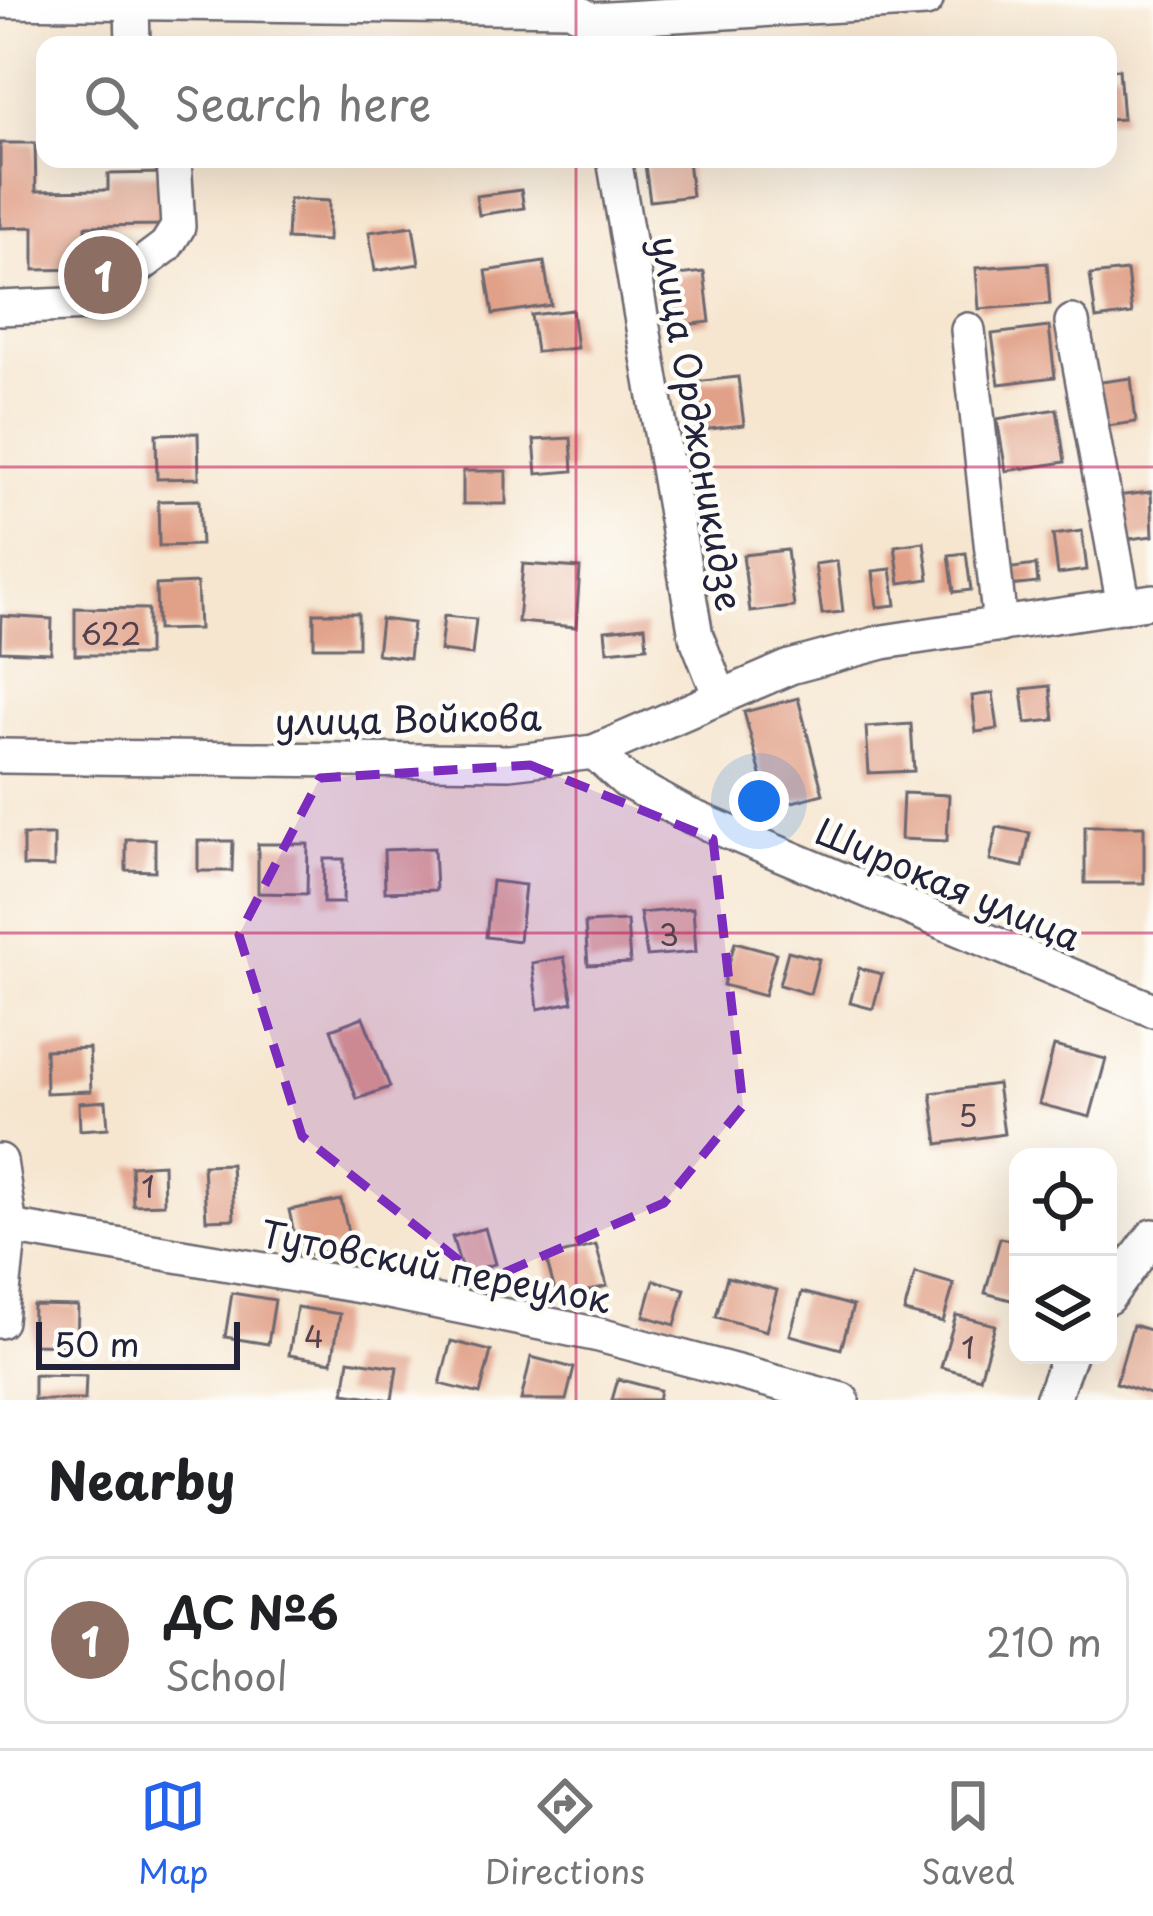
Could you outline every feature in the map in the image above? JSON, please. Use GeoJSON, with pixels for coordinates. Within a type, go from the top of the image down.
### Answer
{"type":"FeatureCollection","features":[{"type":"Feature","properties":{"kind":"street"},"geometry":{"type":"LineString","coordinates":[[0,1],[582,18],[926,0]]}},
{"type":"Feature","properties":{"kind":"street"},"geometry":{"type":"LineString","coordinates":[[132,5],[134,36]]}},
{"type":"Feature","properties":{"kind":"street"},"geometry":{"type":"LineString","coordinates":[[0,308],[89,304],[166,247],[178,227],[175,168]]}},
{"type":"Feature","properties":{"kind":"street","name":"улица Орджоникидзе"},"geometry":{"type":"LineString","coordinates":[[616,168],[696,636],[720,696]]}},
{"type":"Feature","properties":{"kind":"street"},"geometry":{"type":"LineString","coordinates":[[1072,322],[1138,604]]}},
{"type":"Feature","properties":{"kind":"street"},"geometry":{"type":"LineString","coordinates":[[968,330],[1000,625]]}},
{"type":"Feature","properties":{"kind":"street","name":"улица Войкова"},"geometry":{"type":"LineString","coordinates":[[0,757],[509,762],[594,752],[790,667],[864,647],[1138,604]]}},
{"type":"Feature","properties":{"kind":"street","name":"Широкая улица"},"geometry":{"type":"LineString","coordinates":[[594,752],[626,782],[688,815],[1153,1010]]}},
{"type":"Feature","properties":{"kind":"street"},"geometry":{"type":"LineString","coordinates":[[0,1161],[10,1227],[0,1321]]}},
{"type":"Feature","properties":{"kind":"street","name":"Тутовский переулок"},"geometry":{"type":"LineString","coordinates":[[10,1227],[361,1286],[599,1335],[842,1400]]}},
{"type":"Feature","properties":{"kind":"street"},"geometry":{"type":"LineString","coordinates":[[1117,1285],[1153,1236]]}},
{"type":"Feature","properties":{"kind":"street"},"geometry":{"type":"LineString","coordinates":[[1052,1400],[1066,1364]]}},
{"type":"Feature","properties":{"kind":"highlighted area"},"geometry":{"type":"Polygon","coordinates":[[[530,765],[713,839],[743,1106],[664,1203],[485,1281],[302,1136],[239,935],[320,778],[530,765]]]}},
{"type":"Feature","properties":{"kind":"building"},"geometry":{"type":"Polygon","coordinates":[[[1117,69],[1123,119],[1117,119],[1117,69]]]}},
{"type":"Feature","properties":{"kind":"building"},"geometry":{"type":"Polygon","coordinates":[[[0,143],[35,143],[36,191],[108,190],[108,174],[163,173],[164,225],[86,226],[87,269],[34,270],[34,227],[0,228],[0,143]]]}},
{"type":"Feature","properties":{"kind":"building"},"geometry":{"type":"Polygon","coordinates":[[[645,168],[689,168],[692,196],[650,201],[645,168]]]}},
{"type":"Feature","properties":{"kind":"building"},"geometry":{"type":"Polygon","coordinates":[[[521,190],[524,208],[479,215],[476,196],[521,190]]]}},
{"type":"Feature","properties":{"kind":"building"},"geometry":{"type":"Polygon","coordinates":[[[289,199],[329,201],[328,241],[287,239],[289,199]]]}},
{"type":"Feature","properties":{"kind":"building"},"geometry":{"type":"Polygon","coordinates":[[[413,226],[419,264],[375,271],[369,232],[413,226]]]}},
{"type":"Feature","properties":{"kind":"building"},"geometry":{"type":"Polygon","coordinates":[[[544,262],[551,305],[493,314],[486,271],[544,262]]]}},
{"type":"Feature","properties":{"kind":"building"},"geometry":{"type":"Polygon","coordinates":[[[1047,263],[1050,304],[979,309],[976,268],[1047,263]]]}},
{"type":"Feature","properties":{"kind":"building"},"geometry":{"type":"Polygon","coordinates":[[[1127,271],[1132,314],[1096,319],[1090,275],[1127,271]]]}},
{"type":"Feature","properties":{"kind":"building"},"geometry":{"type":"Polygon","coordinates":[[[704,272],[710,322],[667,327],[661,277],[704,272]]]}},
{"type":"Feature","properties":{"kind":"building"},"geometry":{"type":"Polygon","coordinates":[[[572,310],[577,348],[536,352],[531,315],[572,310]]]}},
{"type":"Feature","properties":{"kind":"building"},"geometry":{"type":"Polygon","coordinates":[[[1049,327],[1055,377],[999,384],[992,334],[1049,327]]]}},
{"type":"Feature","properties":{"kind":"building"},"geometry":{"type":"Polygon","coordinates":[[[738,377],[744,425],[692,431],[686,383],[738,377]]]}},
{"type":"Feature","properties":{"kind":"building"},"geometry":{"type":"Polygon","coordinates":[[[1131,378],[1136,422],[1100,427],[1094,383],[1131,378]]]}},
{"type":"Feature","properties":{"kind":"building"},"geometry":{"type":"Polygon","coordinates":[[[1057,409],[1065,462],[1006,471],[997,419],[1057,409]]]}},
{"type":"Feature","properties":{"kind":"building"},"geometry":{"type":"Polygon","coordinates":[[[198,433],[199,478],[157,479],[156,434],[198,433]]]}},
{"type":"Feature","properties":{"kind":"building"},"geometry":{"type":"Polygon","coordinates":[[[571,438],[573,471],[537,474],[534,440],[571,438]]]}},
{"type":"Feature","properties":{"kind":"building"},"geometry":{"type":"Polygon","coordinates":[[[463,471],[506,471],[506,504],[463,504],[463,471]]]}},
{"type":"Feature","properties":{"kind":"building"},"geometry":{"type":"Polygon","coordinates":[[[1151,492],[1153,536],[1121,540],[1115,496],[1151,492]]]}},
{"type":"Feature","properties":{"kind":"building"},"geometry":{"type":"Polygon","coordinates":[[[199,500],[201,545],[159,546],[158,501],[199,500]]]}},
{"type":"Feature","properties":{"kind":"building"},"geometry":{"type":"Polygon","coordinates":[[[1082,531],[1087,570],[1058,574],[1053,535],[1082,531]]]}},
{"type":"Feature","properties":{"kind":"building"},"geometry":{"type":"Polygon","coordinates":[[[924,542],[929,579],[900,583],[895,546],[924,542]]]}},
{"type":"Feature","properties":{"kind":"building"},"geometry":{"type":"Polygon","coordinates":[[[787,550],[794,607],[750,612],[743,555],[787,550]]]}},
{"type":"Feature","properties":{"kind":"building"},"geometry":{"type":"Polygon","coordinates":[[[966,553],[971,590],[954,592],[949,555],[966,553]]]}},
{"type":"Feature","properties":{"kind":"building"},"geometry":{"type":"Polygon","coordinates":[[[837,561],[843,612],[822,614],[815,564],[837,561]]]}},
{"type":"Feature","properties":{"kind":"building"},"geometry":{"type":"Polygon","coordinates":[[[523,564],[580,568],[576,627],[518,622],[523,564]]]}},
{"type":"Feature","properties":{"kind":"building"},"geometry":{"type":"Polygon","coordinates":[[[1036,565],[1038,583],[1007,586],[1005,569],[1036,565]]]}},
{"type":"Feature","properties":{"kind":"building"},"geometry":{"type":"Polygon","coordinates":[[[891,569],[896,605],[877,607],[873,571],[891,569]]]}},
{"type":"Feature","properties":{"kind":"building"},"geometry":{"type":"Polygon","coordinates":[[[197,583],[199,629],[157,630],[156,585],[197,583]]]}},
{"type":"Feature","properties":{"kind":"building"},"geometry":{"type":"Polygon","coordinates":[[[75,608],[148,609],[148,655],[75,655],[75,608]]]}},
{"type":"Feature","properties":{"kind":"building"},"geometry":{"type":"Polygon","coordinates":[[[314,613],[358,613],[358,647],[314,647],[314,613]]]}},
{"type":"Feature","properties":{"kind":"building"},"geometry":{"type":"Polygon","coordinates":[[[1,616],[52,619],[51,653],[0,651],[1,616]]]}},
{"type":"Feature","properties":{"kind":"building"},"geometry":{"type":"Polygon","coordinates":[[[444,616],[476,619],[472,655],[440,651],[444,616]]]}},
{"type":"Feature","properties":{"kind":"building"},"geometry":{"type":"Polygon","coordinates":[[[381,619],[413,623],[409,658],[377,654],[381,619]]]}},
{"type":"Feature","properties":{"kind":"building"},"geometry":{"type":"Polygon","coordinates":[[[645,626],[647,647],[607,651],[605,630],[645,626]]]}},
{"type":"Feature","properties":{"kind":"building"},"geometry":{"type":"Polygon","coordinates":[[[1050,686],[1054,720],[1026,723],[1022,689],[1050,686]]]}},
{"type":"Feature","properties":{"kind":"building"},"geometry":{"type":"Polygon","coordinates":[[[993,693],[998,729],[976,732],[972,696],[993,693]]]}},
{"type":"Feature","properties":{"kind":"building"},"geometry":{"type":"Polygon","coordinates":[[[798,698],[823,794],[770,808],[744,712],[798,698]]]}},
{"type":"Feature","properties":{"kind":"building"},"geometry":{"type":"Polygon","coordinates":[[[911,724],[914,771],[869,773],[866,727],[911,724]]]}},
{"type":"Feature","properties":{"kind":"building"},"geometry":{"type":"Polygon","coordinates":[[[903,793],[949,795],[947,841],[901,839],[903,793]]]}},
{"type":"Feature","properties":{"kind":"building"},"geometry":{"type":"Polygon","coordinates":[[[1085,826],[1144,826],[1144,883],[1085,883],[1085,826]]]}},
{"type":"Feature","properties":{"kind":"building"},"geometry":{"type":"Polygon","coordinates":[[[997,827],[1030,833],[1023,867],[990,860],[997,827]]]}},
{"type":"Feature","properties":{"kind":"building"},"geometry":{"type":"Polygon","coordinates":[[[23,835],[54,835],[54,867],[23,866],[23,835]]]}},
{"type":"Feature","properties":{"kind":"building"},"geometry":{"type":"Polygon","coordinates":[[[126,839],[155,839],[155,871],[126,870],[126,839]]]}},
{"type":"Feature","properties":{"kind":"building"},"geometry":{"type":"Polygon","coordinates":[[[198,841],[233,841],[232,871],[198,871],[198,841]]]}},
{"type":"Feature","properties":{"kind":"building"},"geometry":{"type":"Polygon","coordinates":[[[258,844],[308,844],[307,894],[258,893],[258,844]]]}},
{"type":"Feature","properties":{"kind":"building"},"geometry":{"type":"Polygon","coordinates":[[[434,848],[436,890],[385,892],[384,850],[434,848]]]}},
{"type":"Feature","properties":{"kind":"building"},"geometry":{"type":"Polygon","coordinates":[[[324,859],[344,859],[343,903],[323,903],[324,859]]]}},
{"type":"Feature","properties":{"kind":"building"},"geometry":{"type":"Polygon","coordinates":[[[492,881],[525,885],[519,941],[486,937],[492,881]]]}},
{"type":"Feature","properties":{"kind":"building"},"geometry":{"type":"Polygon","coordinates":[[[693,908],[696,952],[647,956],[640,913],[693,908]]]}},
{"type":"Feature","properties":{"kind":"building"},"geometry":{"type":"Polygon","coordinates":[[[627,921],[630,963],[588,965],[585,923],[627,921]]]}},
{"type":"Feature","properties":{"kind":"building"},"geometry":{"type":"Polygon","coordinates":[[[735,942],[776,953],[764,996],[723,985],[735,942]]]}},
{"type":"Feature","properties":{"kind":"building"},"geometry":{"type":"Polygon","coordinates":[[[788,951],[819,959],[810,994],[779,985],[788,951]]]}},
{"type":"Feature","properties":{"kind":"building"},"geometry":{"type":"Polygon","coordinates":[[[564,957],[573,1002],[538,1009],[532,963],[564,957]]]}},
{"type":"Feature","properties":{"kind":"building"},"geometry":{"type":"Polygon","coordinates":[[[859,968],[882,974],[873,1009],[850,1003],[859,968]]]}},
{"type":"Feature","properties":{"kind":"building"},"geometry":{"type":"Polygon","coordinates":[[[363,1017],[390,1087],[357,1099],[331,1029],[363,1017]]]}},
{"type":"Feature","properties":{"kind":"building"},"geometry":{"type":"Polygon","coordinates":[[[1054,1046],[1106,1059],[1090,1117],[1039,1104],[1054,1046]]]}},
{"type":"Feature","properties":{"kind":"building"},"geometry":{"type":"Polygon","coordinates":[[[89,1048],[91,1091],[46,1093],[45,1050],[89,1048]]]}},
{"type":"Feature","properties":{"kind":"building"},"geometry":{"type":"Polygon","coordinates":[[[997,1084],[1004,1134],[938,1144],[931,1093],[997,1084]]]}},
{"type":"Feature","properties":{"kind":"building"},"geometry":{"type":"Polygon","coordinates":[[[106,1101],[108,1128],[80,1130],[79,1103],[106,1101]]]}},
{"type":"Feature","properties":{"kind":"building"},"geometry":{"type":"Polygon","coordinates":[[[163,1164],[164,1204],[133,1205],[131,1166],[163,1164]]]}},
{"type":"Feature","properties":{"kind":"building"},"geometry":{"type":"Polygon","coordinates":[[[231,1164],[234,1219],[206,1220],[203,1165],[231,1164]]]}},
{"type":"Feature","properties":{"kind":"building"},"geometry":{"type":"Polygon","coordinates":[[[341,1200],[351,1246],[299,1256],[289,1210],[341,1200]]]}},
{"type":"Feature","properties":{"kind":"building"},"geometry":{"type":"Polygon","coordinates":[[[485,1228],[495,1264],[463,1273],[452,1237],[485,1228]]]}},
{"type":"Feature","properties":{"kind":"building"},"geometry":{"type":"Polygon","coordinates":[[[1000,1238],[1009,1240],[1009,1300],[985,1293],[1000,1238]]]}},
{"type":"Feature","properties":{"kind":"building"},"geometry":{"type":"Polygon","coordinates":[[[596,1245],[607,1286],[557,1299],[546,1258],[596,1245]]]}},
{"type":"Feature","properties":{"kind":"building"},"geometry":{"type":"Polygon","coordinates":[[[915,1273],[954,1284],[943,1322],[904,1312],[915,1273]]]}},
{"type":"Feature","properties":{"kind":"building"},"geometry":{"type":"Polygon","coordinates":[[[727,1277],[777,1290],[766,1331],[716,1317],[727,1277]]]}},
{"type":"Feature","properties":{"kind":"building"},"geometry":{"type":"Polygon","coordinates":[[[654,1280],[685,1289],[675,1325],[644,1316],[654,1280]]]}},
{"type":"Feature","properties":{"kind":"building"},"geometry":{"type":"Polygon","coordinates":[[[802,1292],[853,1306],[841,1349],[790,1335],[802,1292]]]}},
{"type":"Feature","properties":{"kind":"building"},"geometry":{"type":"Polygon","coordinates":[[[232,1293],[275,1300],[268,1344],[225,1337],[232,1293]]]}},
{"type":"Feature","properties":{"kind":"building"},"geometry":{"type":"Polygon","coordinates":[[[33,1305],[78,1306],[77,1345],[32,1344],[33,1305]]]}},
{"type":"Feature","properties":{"kind":"building"},"geometry":{"type":"Polygon","coordinates":[[[297,1307],[340,1314],[332,1362],[289,1355],[297,1307]]]}},
{"type":"Feature","properties":{"kind":"building"},"geometry":{"type":"Polygon","coordinates":[[[956,1315],[995,1325],[980,1378],[941,1367],[956,1315]]]}},
{"type":"Feature","properties":{"kind":"building"},"geometry":{"type":"Polygon","coordinates":[[[1133,1325],[1153,1331],[1153,1395],[1116,1383],[1133,1325]]]}},
{"type":"Feature","properties":{"kind":"building"},"geometry":{"type":"Polygon","coordinates":[[[451,1341],[491,1351],[480,1394],[440,1384],[451,1341]]]}},
{"type":"Feature","properties":{"kind":"building"},"geometry":{"type":"Polygon","coordinates":[[[531,1357],[574,1368],[566,1400],[521,1400],[531,1357]]]}},
{"type":"Feature","properties":{"kind":"building"},"geometry":{"type":"Polygon","coordinates":[[[349,1360],[397,1367],[392,1400],[344,1393],[349,1360]]]}},
{"type":"Feature","properties":{"kind":"building"},"geometry":{"type":"Polygon","coordinates":[[[34,1375],[86,1376],[85,1400],[34,1400],[34,1375]]]}},
{"type":"Feature","properties":{"kind":"building"},"geometry":{"type":"Polygon","coordinates":[[[618,1379],[660,1390],[658,1400],[612,1400],[618,1379]]]}},
{"type":"Feature","properties":{"kind":"place","name":"ДС №6"},"geometry":{"type":"Point","coordinates":[103,275]}}]}
